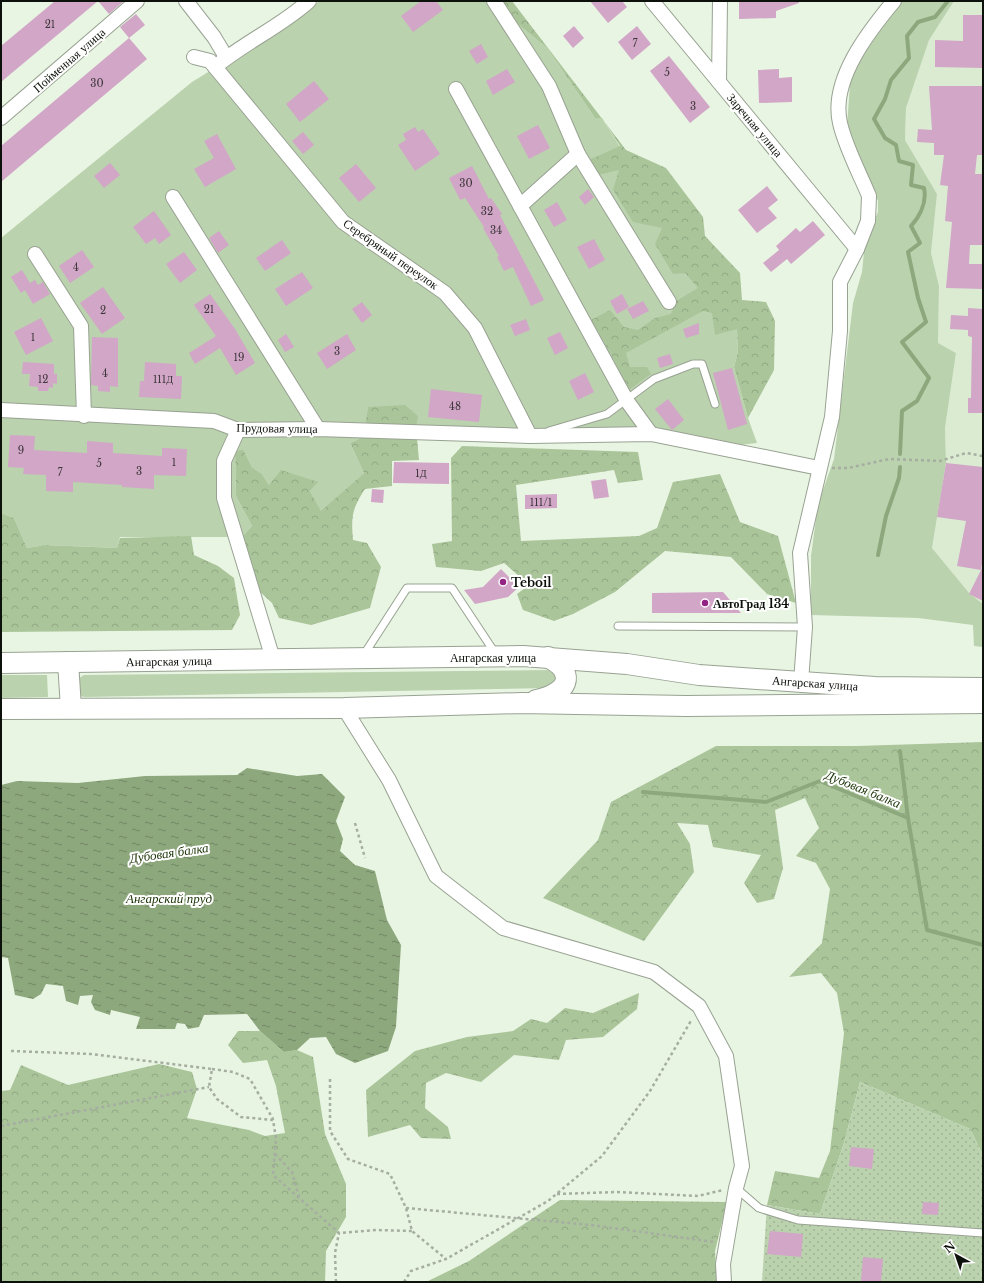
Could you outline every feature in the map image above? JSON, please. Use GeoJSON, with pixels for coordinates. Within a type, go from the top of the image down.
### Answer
{"type":"FeatureCollection","features":[{"type":"Feature","properties":{"kind":"main road","name":"Ангарская улица"},"geometry":{"type":"LineString","coordinates":[[1,663],[496,655],[548,657],[627,664],[699,675],[801,682],[875,687],[983,688]]}},
{"type":"Feature","properties":{"kind":"main road"},"geometry":{"type":"LineString","coordinates":[[522,703],[552,696],[558,693],[564,683],[566,677],[564,671],[560,665],[548,657]]}},
{"type":"Feature","properties":{"kind":"main road"},"geometry":{"type":"LineString","coordinates":[[68,662],[71,708]]}},
{"type":"Feature","properties":{"kind":"main road","name":"Ангарская улица"},"geometry":{"type":"LineString","coordinates":[[1,709],[344,708],[522,703],[686,706],[983,703]]}},
{"type":"Feature","properties":{"kind":"street","name":"Пойменная улица"},"geometry":{"type":"LineString","coordinates":[[1,118],[137,1]]}},
{"type":"Feature","properties":{"kind":"street"},"geometry":{"type":"LineString","coordinates":[[186,1],[214,37],[226,57]]}},
{"type":"Feature","properties":{"kind":"street"},"geometry":{"type":"LineString","coordinates":[[194,57],[210,61],[215,67],[226,57],[290,18],[309,1]]}},
{"type":"Feature","properties":{"kind":"street"},"geometry":{"type":"LineString","coordinates":[[494,1],[549,86],[578,154],[669,302]]}},
{"type":"Feature","properties":{"kind":"street","name":"Заречная улица"},"geometry":{"type":"LineString","coordinates":[[652,1],[857,249]]}},
{"type":"Feature","properties":{"kind":"street"},"geometry":{"type":"LineString","coordinates":[[719,82],[720,1]]}},
{"type":"Feature","properties":{"kind":"street"},"geometry":{"type":"LineString","coordinates":[[801,682],[805,627],[800,553],[832,417],[840,331],[840,282],[857,249],[868,221],[869,196],[840,122],[839,104],[854,56],[870,30],[894,1]]}},
{"type":"Feature","properties":{"kind":"street","name":"Серебряный переулок"},"geometry":{"type":"LineString","coordinates":[[215,67],[343,222],[445,292],[475,328],[530,436]]}},
{"type":"Feature","properties":{"kind":"street"},"geometry":{"type":"LineString","coordinates":[[456,89],[627,400],[651,434]]}},
{"type":"Feature","properties":{"kind":"street"},"geometry":{"type":"LineString","coordinates":[[520,206],[578,154]]}},
{"type":"Feature","properties":{"kind":"street"},"geometry":{"type":"LineString","coordinates":[[173,197],[318,429]]}},
{"type":"Feature","properties":{"kind":"street"},"geometry":{"type":"LineString","coordinates":[[35,254],[81,326],[84,416]]}},
{"type":"Feature","properties":{"kind":"street","name":"Прудовая улица"},"geometry":{"type":"LineString","coordinates":[[1,410],[84,416],[214,421],[238,430],[318,429],[530,436],[651,434],[819,468]]}},
{"type":"Feature","properties":{"kind":"street"},"geometry":{"type":"LineString","coordinates":[[238,430],[224,461],[224,498],[273,659]]}},
{"type":"Feature","properties":{"kind":"street"},"geometry":{"type":"LineString","coordinates":[[344,708],[390,780],[436,876],[503,928],[654,972],[699,1006],[726,1056],[742,1166],[736,1188],[722,1264],[724,1282]]}},
{"type":"Feature","properties":{"kind":"lane"},"geometry":{"type":"LineString","coordinates":[[530,436],[607,414],[654,379],[692,364],[702,364],[715,404]]}},
{"type":"Feature","properties":{"kind":"lane"},"geometry":{"type":"LineString","coordinates":[[362,658],[407,588],[452,588],[496,655]]}},
{"type":"Feature","properties":{"kind":"lane"},"geometry":{"type":"LineString","coordinates":[[618,626],[805,627]]}},
{"type":"Feature","properties":{"kind":"lane"},"geometry":{"type":"LineString","coordinates":[[736,1188],[759,1208],[798,1220],[983,1233]]}},
{"type":"Feature","properties":{"kind":"path"},"geometry":{"type":"LineString","coordinates":[[819,468],[848,468],[890,460],[940,461],[966,453],[983,456]]}},
{"type":"Feature","properties":{"kind":"path"},"geometry":{"type":"LineString","coordinates":[[355,823],[365,858]]}},
{"type":"Feature","properties":{"kind":"path"},"geometry":{"type":"LineString","coordinates":[[404,1282],[411,1271],[446,1259],[548,1201],[602,1156],[650,1090],[699,1006]]}},
{"type":"Feature","properties":{"kind":"path"},"geometry":{"type":"LineString","coordinates":[[11,1051],[91,1054],[233,1072],[250,1079],[273,1120],[276,1138],[273,1175],[339,1233],[377,1230],[412,1231]]}},
{"type":"Feature","properties":{"kind":"path"},"geometry":{"type":"LineString","coordinates":[[212,1069],[209,1087],[217,1099],[241,1117],[273,1120]]}},
{"type":"Feature","properties":{"kind":"path"},"geometry":{"type":"LineString","coordinates":[[330,1079],[330,1131],[348,1159],[390,1174],[406,1208],[412,1231],[446,1259]]}},
{"type":"Feature","properties":{"kind":"path"},"geometry":{"type":"LineString","coordinates":[[1,1126],[209,1087]]}},
{"type":"Feature","properties":{"kind":"path"},"geometry":{"type":"LineString","coordinates":[[275,1153],[292,1172],[300,1199]]}},
{"type":"Feature","properties":{"kind":"path"},"geometry":{"type":"LineString","coordinates":[[557,1194],[616,1192],[698,1196],[736,1188]]}},
{"type":"Feature","properties":{"kind":"path"},"geometry":{"type":"LineString","coordinates":[[406,1208],[591,1225],[726,1244]]}},
{"type":"Feature","properties":{"kind":"path"},"geometry":{"type":"LineString","coordinates":[[336,1282],[335,1253],[339,1233]]}},
{"type":"Feature","properties":{"kind":"shaded area"},"geometry":{"type":"Polygon","coordinates":[[[319,1],[502,1],[508,16],[547,48],[595,118],[602,118],[620,147],[619,169],[662,228],[685,273],[737,329],[738,352],[734,367],[748,418],[757,443],[695,450],[620,435],[536,428],[508,431],[418,425],[418,416],[368,408],[363,437],[350,443],[364,473],[321,512],[310,491],[317,482],[269,485],[262,474],[252,467],[243,449],[235,451],[236,496],[252,526],[242,537],[120,537],[117,548],[46,545],[27,548],[14,518],[1,513],[1,238],[192,82],[309,10],[319,1]]]}},
{"type":"Feature","properties":{"kind":"shaded area"},"geometry":{"type":"Polygon","coordinates":[[[900,1],[954,1],[929,40],[906,108],[905,140],[937,194],[931,253],[939,286],[938,343],[956,353],[945,428],[946,463],[932,548],[969,593],[983,604],[983,647],[974,646],[973,625],[918,618],[811,615],[811,556],[818,504],[834,459],[853,303],[862,272],[865,242],[878,212],[878,201],[847,126],[850,84],[858,60],[900,1]]]}},
{"type":"Feature","properties":{"kind":"shaded area"},"geometry":{"type":"Polygon","coordinates":[[[954,1],[983,1],[983,604],[969,594],[932,548],[946,463],[945,428],[956,353],[938,343],[939,286],[931,253],[937,194],[905,140],[906,108],[929,39],[954,1]]]}},
{"type":"Feature","properties":{"kind":"shaded area"},"geometry":{"type":"Polygon","coordinates":[[[552,670],[560,674],[552,688],[85,697],[79,696],[76,680],[84,675],[552,670]]]}},
{"type":"Feature","properties":{"kind":"shaded area"},"geometry":{"type":"Polygon","coordinates":[[[1,675],[47,675],[48,697],[1,698],[1,675]]]}},
{"type":"Feature","properties":{"kind":"shaded area"},"geometry":{"type":"Polygon","coordinates":[[[860,1082],[970,1129],[983,1155],[983,1282],[762,1282],[767,1205],[820,1214],[844,1143],[860,1082]]]}},
{"type":"Feature","properties":{"kind":"green space"},"geometry":{"type":"Polygon","coordinates":[[[502,1],[512,1],[602,118],[595,118],[547,48],[508,16],[502,1]]]}},
{"type":"Feature","properties":{"kind":"green space"},"geometry":{"type":"Polygon","coordinates":[[[605,122],[626,150],[666,168],[703,217],[705,236],[740,273],[742,300],[766,302],[775,321],[774,370],[748,418],[734,367],[738,352],[737,329],[715,335],[712,313],[703,311],[626,353],[630,367],[647,367],[651,374],[629,390],[611,354],[591,320],[610,310],[624,327],[638,330],[655,318],[671,314],[676,301],[698,288],[685,273],[673,274],[655,244],[662,228],[633,222],[613,190],[619,170],[598,175],[589,160],[620,146],[605,122]]]}},
{"type":"Feature","properties":{"kind":"green space"},"geometry":{"type":"Polygon","coordinates":[[[405,405],[418,416],[417,438],[419,460],[392,461],[392,486],[365,489],[357,502],[353,513],[353,540],[367,543],[381,567],[370,608],[311,625],[279,618],[272,603],[258,590],[242,537],[252,526],[236,496],[235,451],[243,449],[252,467],[262,474],[269,485],[281,470],[318,482],[310,491],[321,511],[364,473],[350,443],[363,437],[368,407],[405,405]]]}},
{"type":"Feature","properties":{"kind":"green space"},"geometry":{"type":"Polygon","coordinates":[[[462,446],[638,452],[643,480],[618,483],[614,470],[516,485],[521,541],[639,536],[657,528],[673,482],[720,474],[740,522],[778,536],[796,603],[767,594],[731,557],[665,551],[615,592],[573,614],[554,621],[523,610],[517,594],[529,585],[504,563],[481,571],[436,567],[432,544],[452,541],[451,458],[462,446]]]}},
{"type":"Feature","properties":{"kind":"green space"},"geometry":{"type":"Polygon","coordinates":[[[1,513],[14,518],[27,548],[45,545],[117,548],[120,538],[191,536],[194,555],[218,566],[234,578],[240,615],[232,630],[1,632],[1,513]]]}},
{"type":"Feature","properties":{"kind":"green space"},"geometry":{"type":"Polygon","coordinates":[[[983,742],[983,1155],[970,1129],[860,1082],[844,1143],[820,1214],[767,1205],[775,1171],[819,1178],[830,1151],[844,1033],[837,993],[821,973],[789,977],[822,943],[830,889],[816,863],[796,856],[819,828],[805,798],[775,810],[783,868],[774,899],[757,903],[744,883],[761,855],[713,847],[708,825],[677,823],[690,844],[694,872],[644,941],[543,898],[598,840],[611,802],[716,746],[857,746],[983,742]]]}},
{"type":"Feature","properties":{"kind":"green space"},"geometry":{"type":"Polygon","coordinates":[[[639,993],[637,1009],[603,1037],[566,1040],[559,1060],[514,1055],[481,1082],[446,1073],[426,1083],[425,1108],[448,1127],[451,1139],[421,1138],[410,1125],[368,1137],[366,1090],[415,1051],[467,1037],[513,1031],[531,1019],[547,1023],[565,1008],[593,1013],[639,993]]]}},
{"type":"Feature","properties":{"kind":"green space"},"geometry":{"type":"Polygon","coordinates":[[[238,1031],[260,1031],[284,1052],[297,1050],[313,1057],[325,1134],[346,1184],[346,1217],[326,1251],[325,1282],[1,1282],[1,1091],[10,1090],[21,1065],[68,1085],[159,1064],[192,1072],[197,1089],[187,1118],[249,1130],[265,1136],[285,1133],[276,1086],[267,1060],[243,1063],[228,1045],[238,1031]]]}},
{"type":"Feature","properties":{"kind":"green space"},"geometry":{"type":"Polygon","coordinates":[[[560,1200],[727,1202],[715,1251],[717,1282],[426,1282],[469,1261],[560,1200]]]}},
{"type":"Feature","properties":{"kind":"water","name":"Ангарский пруд"},"geometry":{"type":"Polygon","coordinates":[[[247,768],[297,776],[322,774],[345,797],[336,821],[343,839],[340,851],[355,865],[375,871],[387,920],[401,945],[396,1027],[388,1051],[355,1063],[336,1054],[326,1037],[310,1038],[297,1050],[284,1052],[260,1031],[247,1014],[204,1015],[199,1027],[188,1029],[185,1024],[177,1023],[175,1029],[136,1029],[140,1017],[111,1010],[110,1015],[95,1010],[91,1002],[93,995],[80,996],[78,1005],[66,1001],[63,986],[46,984],[41,994],[33,999],[15,995],[8,958],[1,957],[1,785],[17,781],[78,783],[145,776],[237,775],[247,768]]]}},
{"type":"Feature","properties":{"kind":"building"},"geometry":{"type":"Polygon","coordinates":[[[55,1],[98,1],[1,82],[1,46],[55,1]]]}},
{"type":"Feature","properties":{"kind":"building"},"geometry":{"type":"Polygon","coordinates":[[[98,1],[124,1],[109,14],[98,1]]]}},
{"type":"Feature","properties":{"kind":"building"},"geometry":{"type":"Polygon","coordinates":[[[421,1],[436,1],[443,10],[413,32],[401,16],[421,1]]]}},
{"type":"Feature","properties":{"kind":"building"},"geometry":{"type":"Polygon","coordinates":[[[590,1],[622,1],[627,7],[608,23],[590,1]]]}},
{"type":"Feature","properties":{"kind":"building"},"geometry":{"type":"Polygon","coordinates":[[[739,1],[799,1],[799,3],[776,11],[776,18],[739,19],[739,1]]]}},
{"type":"Feature","properties":{"kind":"building"},"geometry":{"type":"Polygon","coordinates":[[[136,14],[145,25],[129,38],[120,27],[136,14]]]}},
{"type":"Feature","properties":{"kind":"building"},"geometry":{"type":"Polygon","coordinates":[[[963,15],[983,15],[983,68],[935,67],[935,40],[963,41],[963,15]]]}},
{"type":"Feature","properties":{"kind":"building"},"geometry":{"type":"Polygon","coordinates":[[[574,26],[584,38],[573,48],[563,36],[574,26]]]}},
{"type":"Feature","properties":{"kind":"building"},"geometry":{"type":"Polygon","coordinates":[[[637,26],[651,44],[632,60],[618,42],[637,26]]]}},
{"type":"Feature","properties":{"kind":"building"},"geometry":{"type":"Polygon","coordinates":[[[129,38],[147,59],[1,182],[1,146],[129,38]]]}},
{"type":"Feature","properties":{"kind":"building"},"geometry":{"type":"Polygon","coordinates":[[[481,44],[488,57],[477,64],[469,51],[481,44]]]}},
{"type":"Feature","properties":{"kind":"building"},"geometry":{"type":"Polygon","coordinates":[[[669,56],[710,107],[690,123],[650,71],[669,56]]]}},
{"type":"Feature","properties":{"kind":"building"},"geometry":{"type":"Polygon","coordinates":[[[507,69],[515,82],[493,95],[486,81],[507,69]]]}},
{"type":"Feature","properties":{"kind":"building"},"geometry":{"type":"Polygon","coordinates":[[[779,69],[779,78],[792,77],[792,102],[759,103],[758,70],[779,69]]]}},
{"type":"Feature","properties":{"kind":"building"},"geometry":{"type":"Polygon","coordinates":[[[314,81],[329,99],[300,122],[286,104],[314,81]]]}},
{"type":"Feature","properties":{"kind":"building"},"geometry":{"type":"Polygon","coordinates":[[[929,86],[983,86],[983,155],[977,155],[975,174],[983,174],[983,245],[970,245],[969,264],[983,264],[983,289],[946,288],[952,222],[945,221],[948,186],[940,185],[944,155],[934,155],[934,143],[917,142],[918,129],[932,130],[929,86]]]}},
{"type":"Feature","properties":{"kind":"building"},"geometry":{"type":"Polygon","coordinates":[[[538,125],[550,148],[529,159],[517,136],[538,125]]]}},
{"type":"Feature","properties":{"kind":"building"},"geometry":{"type":"Polygon","coordinates":[[[415,127],[418,132],[423,129],[440,154],[415,171],[398,145],[406,140],[403,134],[415,127]]]}},
{"type":"Feature","properties":{"kind":"building"},"geometry":{"type":"Polygon","coordinates":[[[303,132],[314,145],[303,154],[292,141],[303,132]]]}},
{"type":"Feature","properties":{"kind":"building"},"geometry":{"type":"Polygon","coordinates":[[[217,134],[236,169],[205,187],[194,169],[214,158],[204,141],[217,134]]]}},
{"type":"Feature","properties":{"kind":"building"},"geometry":{"type":"Polygon","coordinates":[[[110,163],[120,175],[104,188],[94,176],[110,163]]]}},
{"type":"Feature","properties":{"kind":"building"},"geometry":{"type":"Polygon","coordinates":[[[356,164],[376,188],[359,202],[339,178],[356,164]]]}},
{"type":"Feature","properties":{"kind":"building"},"geometry":{"type":"Polygon","coordinates":[[[472,166],[489,199],[491,198],[502,214],[500,215],[544,300],[531,306],[513,267],[504,271],[497,257],[499,256],[483,228],[484,227],[465,198],[460,200],[449,178],[472,166]]]}},
{"type":"Feature","properties":{"kind":"building"},"geometry":{"type":"Polygon","coordinates":[[[767,186],[778,200],[768,208],[777,218],[757,233],[738,210],[767,186]]]}},
{"type":"Feature","properties":{"kind":"building"},"geometry":{"type":"Polygon","coordinates":[[[588,189],[594,197],[585,205],[579,197],[588,189]]]}},
{"type":"Feature","properties":{"kind":"building"},"geometry":{"type":"Polygon","coordinates":[[[557,202],[567,220],[554,227],[544,210],[557,202]]]}},
{"type":"Feature","properties":{"kind":"building"},"geometry":{"type":"Polygon","coordinates":[[[154,211],[171,235],[159,244],[155,238],[146,244],[133,227],[154,211]]]}},
{"type":"Feature","properties":{"kind":"building"},"geometry":{"type":"Polygon","coordinates":[[[813,221],[825,235],[791,264],[787,259],[771,272],[763,263],[779,250],[776,246],[796,228],[800,232],[813,221]]]}},
{"type":"Feature","properties":{"kind":"building"},"geometry":{"type":"Polygon","coordinates":[[[219,231],[229,245],[218,253],[209,238],[219,231]]]}},
{"type":"Feature","properties":{"kind":"building"},"geometry":{"type":"Polygon","coordinates":[[[594,239],[605,260],[589,269],[577,247],[594,239]]]}},
{"type":"Feature","properties":{"kind":"building"},"geometry":{"type":"Polygon","coordinates":[[[282,240],[291,253],[265,271],[256,258],[282,240]]]}},
{"type":"Feature","properties":{"kind":"building"},"geometry":{"type":"Polygon","coordinates":[[[82,250],[94,267],[70,283],[59,266],[82,250]]]}},
{"type":"Feature","properties":{"kind":"building"},"geometry":{"type":"Polygon","coordinates":[[[184,252],[197,270],[180,283],[166,264],[184,252]]]}},
{"type":"Feature","properties":{"kind":"building"},"geometry":{"type":"Polygon","coordinates":[[[22,270],[30,283],[35,280],[38,285],[43,282],[50,294],[33,304],[25,290],[21,293],[11,277],[22,270]]]}},
{"type":"Feature","properties":{"kind":"building"},"geometry":{"type":"Polygon","coordinates":[[[302,272],[313,288],[286,306],[275,289],[302,272]]]}},
{"type":"Feature","properties":{"kind":"building"},"geometry":{"type":"Polygon","coordinates":[[[103,287],[125,318],[102,334],[80,303],[103,287]]]}},
{"type":"Feature","properties":{"kind":"building"},"geometry":{"type":"Polygon","coordinates":[[[210,294],[235,329],[255,363],[236,375],[220,348],[195,364],[189,353],[216,336],[194,305],[210,294]]]}},
{"type":"Feature","properties":{"kind":"building"},"geometry":{"type":"Polygon","coordinates":[[[622,294],[629,307],[617,314],[610,301],[622,294]]]}},
{"type":"Feature","properties":{"kind":"building"},"geometry":{"type":"Polygon","coordinates":[[[643,301],[649,311],[633,319],[627,309],[643,301]]]}},
{"type":"Feature","properties":{"kind":"building"},"geometry":{"type":"Polygon","coordinates":[[[362,302],[372,315],[362,323],[352,309],[362,302]]]}},
{"type":"Feature","properties":{"kind":"building"},"geometry":{"type":"Polygon","coordinates":[[[968,308],[983,309],[983,413],[968,413],[968,398],[971,398],[972,337],[968,336],[968,330],[950,329],[951,315],[968,316],[968,308]]]}},
{"type":"Feature","properties":{"kind":"building"},"geometry":{"type":"Polygon","coordinates":[[[41,318],[53,341],[26,355],[14,332],[41,318]]]}},
{"type":"Feature","properties":{"kind":"building"},"geometry":{"type":"Polygon","coordinates":[[[526,319],[530,330],[515,336],[510,325],[526,319]]]}},
{"type":"Feature","properties":{"kind":"building"},"geometry":{"type":"Polygon","coordinates":[[[699,323],[699,334],[686,338],[683,329],[699,323]]]}},
{"type":"Feature","properties":{"kind":"building"},"geometry":{"type":"Polygon","coordinates":[[[560,332],[568,348],[555,355],[547,338],[560,332]]]}},
{"type":"Feature","properties":{"kind":"building"},"geometry":{"type":"Polygon","coordinates":[[[286,334],[294,347],[285,352],[278,340],[286,334]]]}},
{"type":"Feature","properties":{"kind":"building"},"geometry":{"type":"Polygon","coordinates":[[[347,334],[356,350],[327,369],[317,353],[347,334]]]}},
{"type":"Feature","properties":{"kind":"building"},"geometry":{"type":"Polygon","coordinates":[[[92,337],[118,338],[118,387],[110,386],[110,392],[98,391],[98,386],[91,385],[92,337]]]}},
{"type":"Feature","properties":{"kind":"building"},"geometry":{"type":"Polygon","coordinates":[[[670,354],[673,364],[660,368],[657,358],[670,354]]]}},
{"type":"Feature","properties":{"kind":"building"},"geometry":{"type":"Polygon","coordinates":[[[23,362],[54,364],[54,374],[57,374],[57,384],[53,383],[53,388],[49,387],[48,391],[38,391],[38,387],[29,386],[30,374],[22,374],[23,362]]]}},
{"type":"Feature","properties":{"kind":"building"},"geometry":{"type":"Polygon","coordinates":[[[145,362],[176,364],[176,376],[182,376],[181,399],[139,397],[140,381],[144,381],[145,362]]]}},
{"type":"Feature","properties":{"kind":"building"},"geometry":{"type":"Polygon","coordinates":[[[732,368],[747,424],[728,430],[713,373],[732,368]]]}},
{"type":"Feature","properties":{"kind":"building"},"geometry":{"type":"Polygon","coordinates":[[[585,373],[594,392],[578,400],[569,381],[585,373]]]}},
{"type":"Feature","properties":{"kind":"building"},"geometry":{"type":"Polygon","coordinates":[[[431,389],[482,395],[479,422],[428,417],[431,389]]]}},
{"type":"Feature","properties":{"kind":"building"},"geometry":{"type":"Polygon","coordinates":[[[668,399],[684,420],[672,430],[655,409],[668,399]]]}},
{"type":"Feature","properties":{"kind":"building"},"geometry":{"type":"Polygon","coordinates":[[[10,435],[35,436],[34,450],[87,453],[87,441],[113,443],[113,453],[162,456],[162,448],[187,449],[186,476],[154,475],[154,489],[122,487],[122,485],[73,482],[73,492],[46,491],[46,475],[23,474],[24,468],[8,467],[10,435]]]}},
{"type":"Feature","properties":{"kind":"building"},"geometry":{"type":"Polygon","coordinates":[[[394,462],[449,463],[449,484],[393,483],[394,462]]]}},
{"type":"Feature","properties":{"kind":"building"},"geometry":{"type":"Polygon","coordinates":[[[946,463],[983,467],[983,558],[981,570],[957,566],[966,521],[937,517],[946,463]]]}},
{"type":"Feature","properties":{"kind":"building"},"geometry":{"type":"Polygon","coordinates":[[[606,479],[609,497],[594,499],[591,481],[606,479]]]}},
{"type":"Feature","properties":{"kind":"building"},"geometry":{"type":"Polygon","coordinates":[[[372,489],[384,490],[383,503],[371,502],[372,489]]]}},
{"type":"Feature","properties":{"kind":"building"},"geometry":{"type":"Polygon","coordinates":[[[557,494],[557,508],[525,509],[525,495],[557,494]]]}},
{"type":"Feature","properties":{"kind":"building"},"geometry":{"type":"Polygon","coordinates":[[[983,566],[983,601],[969,594],[983,566]]]}},
{"type":"Feature","properties":{"kind":"building"},"geometry":{"type":"Polygon","coordinates":[[[501,569],[519,587],[508,597],[475,604],[464,590],[483,587],[501,569]]]}},
{"type":"Feature","properties":{"kind":"building"},"geometry":{"type":"Polygon","coordinates":[[[723,592],[741,613],[652,613],[652,593],[723,592]]]}},
{"type":"Feature","properties":{"kind":"building"},"geometry":{"type":"Polygon","coordinates":[[[851,1147],[874,1149],[872,1169],[849,1166],[851,1147]]]}},
{"type":"Feature","properties":{"kind":"building"},"geometry":{"type":"Polygon","coordinates":[[[923,1202],[939,1203],[938,1215],[922,1214],[923,1202]]]}},
{"type":"Feature","properties":{"kind":"building"},"geometry":{"type":"Polygon","coordinates":[[[770,1231],[803,1234],[801,1257],[767,1254],[770,1231]]]}},
{"type":"Feature","properties":{"kind":"building"},"geometry":{"type":"Polygon","coordinates":[[[863,1257],[883,1259],[881,1282],[861,1281],[863,1257]]]}},
{"type":"Feature","properties":{"kind":"waterway"},"geometry":{"type":"LineString","coordinates":[[900,454],[902,411],[917,401],[929,378],[902,342],[926,322],[918,298],[908,252],[920,243],[911,226],[924,204],[925,193],[924,188],[911,185],[913,165],[899,161],[896,145],[885,138],[874,119],[885,99],[891,80],[909,58],[907,36],[918,22],[935,17],[948,1]]}},
{"type":"Feature","properties":{"kind":"waterway"},"geometry":{"type":"LineString","coordinates":[[878,555],[886,516],[899,478],[900,467]]}},
{"type":"Feature","properties":{"kind":"waterway"},"geometry":{"type":"LineString","coordinates":[[900,751],[908,818]]}},
{"type":"Feature","properties":{"kind":"waterway","name":"Дубовая балка"},"geometry":{"type":"LineString","coordinates":[[643,792],[766,802],[820,781],[908,818],[927,930],[983,945]]}},
{"type":"Feature","properties":{"kind":"place","name":"Teboil"},"geometry":{"type":"Point","coordinates":[503,582]}},
{"type":"Feature","properties":{"kind":"place","name":"АвтоГрад 134"},"geometry":{"type":"Point","coordinates":[705,603]}}]}
